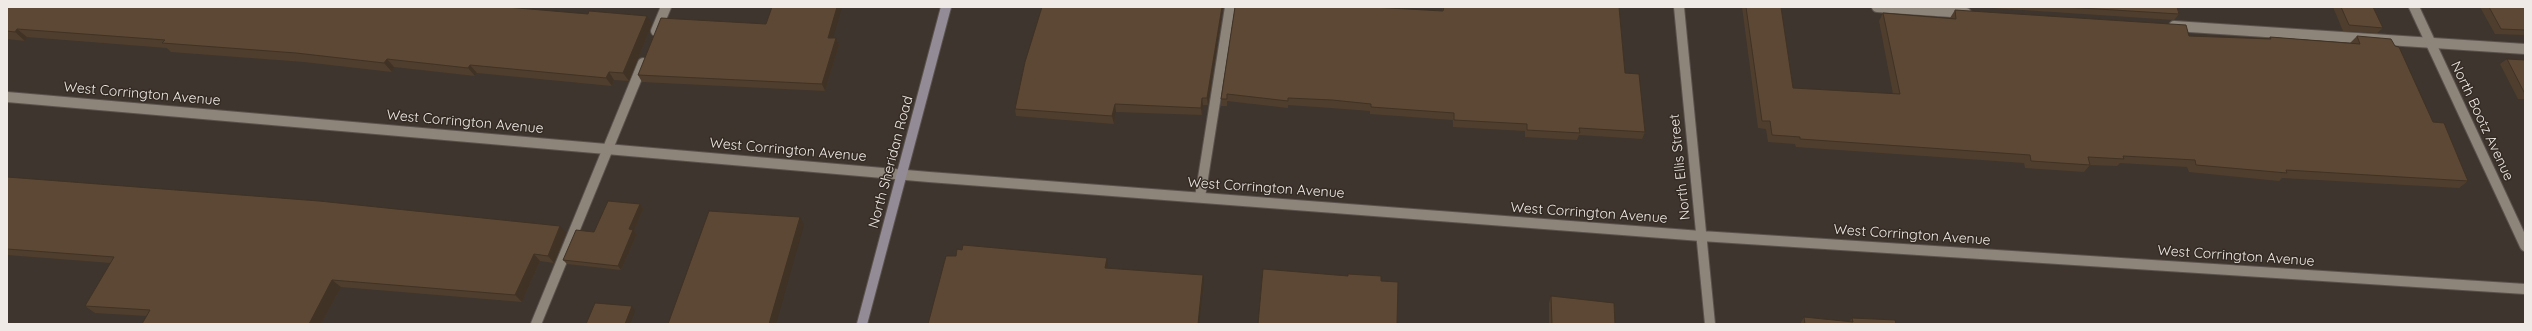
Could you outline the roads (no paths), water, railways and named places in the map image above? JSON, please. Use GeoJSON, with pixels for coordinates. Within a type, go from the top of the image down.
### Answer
{"type":"FeatureCollection","features":[{"type":"Feature","properties":{"kind":"main road","name":"North Sheridan Road"},"geometry":{"type":"LineString","coordinates":[[862,324],[946,7]]}},
{"type":"Feature","properties":{"kind":"street"},"geometry":{"type":"LineString","coordinates":[[652,42],[666,7]]}},
{"type":"Feature","properties":{"kind":"street"},"geometry":{"type":"LineString","coordinates":[[1200,197],[1230,7]]}},
{"type":"Feature","properties":{"kind":"street","name":"North Ellis Street"},"geometry":{"type":"LineString","coordinates":[[1679,7],[1710,324]]}},
{"type":"Feature","properties":{"kind":"street"},"geometry":{"type":"LineString","coordinates":[[1877,7],[1980,14]]}},
{"type":"Feature","properties":{"kind":"street","name":"North Bootz Avenue"},"geometry":{"type":"LineString","coordinates":[[2414,7],[2525,246]]}},
{"type":"Feature","properties":{"kind":"street"},"geometry":{"type":"LineString","coordinates":[[2162,26],[2525,49]]}},
{"type":"Feature","properties":{"kind":"street"},"geometry":{"type":"LineString","coordinates":[[536,324],[646,57]]}},
{"type":"Feature","properties":{"kind":"street","name":"West Corrington Avenue"},"geometry":{"type":"LineString","coordinates":[[7,96],[902,174],[1701,236],[2525,289]]}}]}
